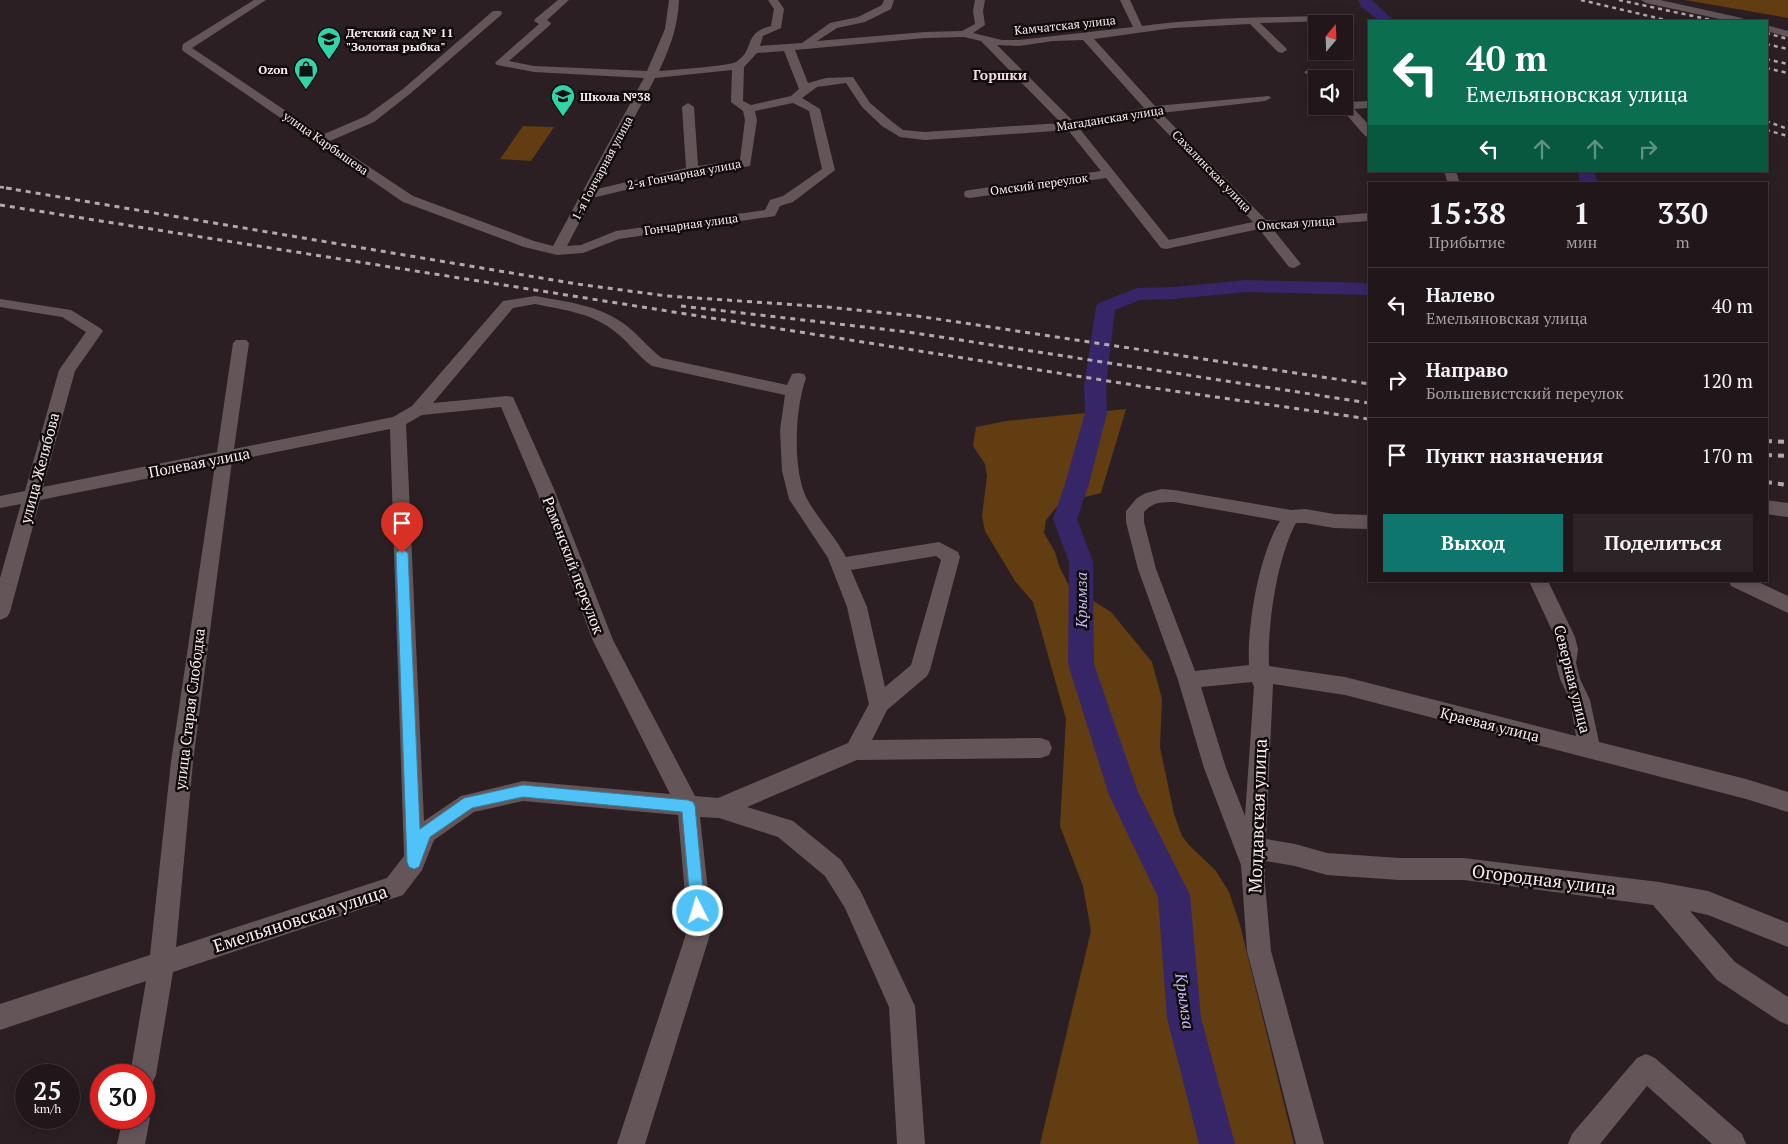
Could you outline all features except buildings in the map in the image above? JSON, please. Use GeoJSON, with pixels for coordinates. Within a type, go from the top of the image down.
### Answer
{"type":"FeatureCollection","features":[{"type":"Feature","properties":{"kind":"street","name":"улица Карбышева"},"geometry":{"type":"LineString","coordinates":[[261,0],[187,46],[187,49],[408,199],[529,244],[557,251]]}},
{"type":"Feature","properties":{"kind":"street"},"geometry":{"type":"LineString","coordinates":[[564,0],[539,21],[546,23],[500,63],[534,69],[651,75],[738,66],[754,50],[806,44],[834,25],[861,20],[887,8],[889,0]]}},
{"type":"Feature","properties":{"kind":"street","name":"1-я Гончарная улица"},"geometry":{"type":"LineString","coordinates":[[557,251],[651,75],[670,30],[674,16],[674,0]]}},
{"type":"Feature","properties":{"kind":"street"},"geometry":{"type":"LineString","coordinates":[[754,50],[754,38],[776,28],[778,9],[773,0]]}},
{"type":"Feature","properties":{"kind":"street"},"geometry":{"type":"LineString","coordinates":[[964,34],[980,25],[978,11],[980,0]]}},
{"type":"Feature","properties":{"kind":"street"},"geometry":{"type":"LineString","coordinates":[[1126,0],[1138,28]]}},
{"type":"Feature","properties":{"kind":"street"},"geometry":{"type":"LineString","coordinates":[[1646,0],[1737,20]]}},
{"type":"Feature","properties":{"kind":"street"},"geometry":{"type":"LineString","coordinates":[[321,140],[370,119],[407,91],[497,13]]}},
{"type":"Feature","properties":{"kind":"street","name":"Камчатская улица"},"geometry":{"type":"LineString","coordinates":[[806,44],[964,34],[1002,43],[1019,43],[1054,38],[1086,37],[1138,28],[1254,20],[1308,19]]}},
{"type":"Feature","properties":{"kind":"street"},"geometry":{"type":"LineString","coordinates":[[1254,20],[1255,24],[1282,50]]}},
{"type":"Feature","properties":{"kind":"street"},"geometry":{"type":"LineString","coordinates":[[1768,29],[1788,34]]}},
{"type":"Feature","properties":{"kind":"street","name":"Сахалинская улица"},"geometry":{"type":"LineString","coordinates":[[1086,37],[1152,110],[1262,224],[1294,264]]}},
{"type":"Feature","properties":{"kind":"street"},"geometry":{"type":"LineString","coordinates":[[985,39],[1071,126],[1166,245]]}},
{"type":"Feature","properties":{"kind":"street"},"geometry":{"type":"LineString","coordinates":[[788,46],[804,88]]}},
{"type":"Feature","properties":{"kind":"street","name":"2-я Гончарная улица"},"geometry":{"type":"LineString","coordinates":[[587,195],[692,171],[746,163],[751,120],[749,109],[738,102],[738,66]]}},
{"type":"Feature","properties":{"kind":"street"},"geometry":{"type":"LineString","coordinates":[[749,109],[795,99],[804,88],[817,83],[849,79],[866,106],[886,123],[900,133],[925,136]]}},
{"type":"Feature","properties":{"kind":"street","name":"Магаданская улица"},"geometry":{"type":"LineString","coordinates":[[925,136],[1071,126],[1152,110],[1265,98]]}},
{"type":"Feature","properties":{"kind":"street","name":"Гончарная улица"},"geometry":{"type":"LineString","coordinates":[[557,251],[583,249],[616,235],[770,213],[775,203],[788,199],[830,170],[814,109],[795,99]]}},
{"type":"Feature","properties":{"kind":"street"},"geometry":{"type":"LineString","coordinates":[[1353,105],[1368,104]]}},
{"type":"Feature","properties":{"kind":"street"},"geometry":{"type":"LineString","coordinates":[[688,107],[692,171]]}},
{"type":"Feature","properties":{"kind":"street"},"geometry":{"type":"LineString","coordinates":[[1353,114],[1368,132]]}},
{"type":"Feature","properties":{"kind":"street","name":"Омский переулок"},"geometry":{"type":"LineString","coordinates":[[970,194],[1109,174]]}},
{"type":"Feature","properties":{"kind":"street","name":"Омская улица"},"geometry":{"type":"LineString","coordinates":[[1166,245],[1262,224],[1290,224],[1368,218]]}},
{"type":"Feature","properties":{"kind":"street"},"geometry":{"type":"LineString","coordinates":[[418,410],[508,304],[535,300],[594,312],[623,330],[643,352],[657,362],[796,385],[788,430],[791,471],[798,499],[836,556],[857,607],[879,704]]}},
{"type":"Feature","properties":{"kind":"street","name":"улица Желябова"},"geometry":{"type":"LineString","coordinates":[[0,303],[66,313],[95,331],[67,370],[0,612]]}},
{"type":"Feature","properties":{"kind":"street","name":"улица Старая Слободка"},"geometry":{"type":"LineString","coordinates":[[145,1064],[162,963],[182,762],[223,457],[242,344]]}},
{"type":"Feature","properties":{"kind":"street","name":"Раменский переулок"},"geometry":{"type":"LineString","coordinates":[[418,410],[507,401],[545,489],[603,641],[688,806]]}},
{"type":"Feature","properties":{"kind":"street","name":"Полевая улица"},"geometry":{"type":"LineString","coordinates":[[0,502],[398,422],[418,410]]}},
{"type":"Feature","properties":{"kind":"street"},"geometry":{"type":"LineString","coordinates":[[398,422],[414,862]]}},
{"type":"Feature","properties":{"kind":"street"},"geometry":{"type":"LineString","coordinates":[[1253,856],[1215,768],[1188,680],[1148,570],[1135,522],[1135,511],[1147,498],[1158,495],[1271,512],[1290,517],[1304,516],[1334,521],[1368,522]]}},
{"type":"Feature","properties":{"kind":"street"},"geometry":{"type":"LineString","coordinates":[[1768,507],[1788,510]]}},
{"type":"Feature","properties":{"kind":"street","name":"Молдавская улица"},"geometry":{"type":"LineString","coordinates":[[1290,517],[1285,524],[1272,569],[1263,617],[1259,672],[1264,687],[1252,884],[1259,951],[1310,1144]]}},
{"type":"Feature","properties":{"kind":"street"},"geometry":{"type":"LineString","coordinates":[[840,566],[938,549],[951,557],[920,670],[879,704],[856,750]]}},
{"type":"Feature","properties":{"kind":"street","name":"Северная улица"},"geometry":{"type":"LineString","coordinates":[[1538,582],[1565,637],[1568,649],[1566,663],[1570,679],[1580,700],[1588,742],[1592,750]]}},
{"type":"Feature","properties":{"kind":"street"},"geometry":{"type":"LineString","coordinates":[[1740,582],[1788,605]]}},
{"type":"Feature","properties":{"kind":"street","name":"Краевая улица"},"geometry":{"type":"LineString","coordinates":[[1188,680],[1259,672],[1345,686],[1746,788],[1788,802]]}},
{"type":"Feature","properties":{"kind":"street"},"geometry":{"type":"LineString","coordinates":[[719,808],[856,750],[1041,748]]}},
{"type":"Feature","properties":{"kind":"street","name":"Емельяновская улица"},"geometry":{"type":"LineString","coordinates":[[0,1017],[395,887],[414,862],[425,833],[469,802],[523,791],[719,808]]}},
{"type":"Feature","properties":{"kind":"street"},"geometry":{"type":"LineString","coordinates":[[632,1144],[700,928],[688,806]]}},
{"type":"Feature","properties":{"kind":"street"},"geometry":{"type":"LineString","coordinates":[[719,808],[785,829],[833,868],[853,900],[902,1006],[911,1144]]}},
{"type":"Feature","properties":{"kind":"street","name":"Огородная улица"},"geometry":{"type":"LineString","coordinates":[[1253,856],[1295,855],[1327,864],[1399,869],[1464,869],[1659,894],[1708,903],[1788,935]]}},
{"type":"Feature","properties":{"kind":"street"},"geometry":{"type":"LineString","coordinates":[[1659,894],[1726,970],[1788,1012]]}},
{"type":"Feature","properties":{"kind":"street"},"geometry":{"type":"LineString","coordinates":[[1582,1144],[1646,1067],[1732,1144]]}},
{"type":"Feature","properties":{"kind":"street"},"geometry":{"type":"LineString","coordinates":[[131,1144],[134,1129]]}},
{"type":"Feature","properties":{"kind":"shaded area"},"geometry":{"type":"Polygon","coordinates":[[[1685,0],[1788,0],[1788,18],[1685,0]]]}},
{"type":"Feature","properties":{"kind":"shaded area"},"geometry":{"type":"Polygon","coordinates":[[[523,126],[554,127],[531,161],[500,159],[523,126]]]}},
{"type":"Feature","properties":{"kind":"shaded area"},"geometry":{"type":"Polygon","coordinates":[[[1126,409],[1101,493],[1060,503],[1046,520],[1044,533],[1055,552],[1059,566],[1069,586],[1111,612],[1152,662],[1162,699],[1160,747],[1174,814],[1182,836],[1216,871],[1229,892],[1240,925],[1294,1144],[1040,1144],[1091,931],[1083,886],[1060,826],[1066,719],[1033,602],[1015,581],[985,531],[982,516],[987,476],[985,464],[973,446],[976,427],[1006,421],[1126,409]]]}},
{"type":"Feature","properties":{"kind":"waterway","name":"Крымза"},"geometry":{"type":"LineString","coordinates":[[1365,0],[1386,20]]}},
{"type":"Feature","properties":{"kind":"waterway","name":"Крымза"},"geometry":{"type":"LineString","coordinates":[[1586,172],[1589,182]]}},
{"type":"Feature","properties":{"kind":"waterway","name":"Крымза"},"geometry":{"type":"LineString","coordinates":[[1217,1144],[1184,1018],[1174,895],[1124,795],[1081,664],[1081,562],[1065,519],[1077,484],[1096,413],[1095,385],[1106,307],[1137,294],[1173,293],[1246,286],[1368,289]]}},
{"type":"Feature","properties":{"kind":"railway"},"geometry":{"type":"LineString","coordinates":[[1581,0],[1666,20]]}},
{"type":"Feature","properties":{"kind":"railway"},"geometry":{"type":"LineString","coordinates":[[1619,0],[1711,20]]}},
{"type":"Feature","properties":{"kind":"railway"},"geometry":{"type":"LineString","coordinates":[[1768,34],[1788,39]]}},
{"type":"Feature","properties":{"kind":"railway"},"geometry":{"type":"LineString","coordinates":[[1768,44],[1788,49]]}},
{"type":"Feature","properties":{"kind":"railway"},"geometry":{"type":"LineString","coordinates":[[1768,59],[1788,64]]}},
{"type":"Feature","properties":{"kind":"railway"},"geometry":{"type":"LineString","coordinates":[[1768,68],[1788,73]]}},
{"type":"Feature","properties":{"kind":"railway"},"geometry":{"type":"LineString","coordinates":[[1768,122],[1788,129]]}},
{"type":"Feature","properties":{"kind":"railway"},"geometry":{"type":"LineString","coordinates":[[1768,131],[1788,136]]}},
{"type":"Feature","properties":{"kind":"railway"},"geometry":{"type":"LineString","coordinates":[[0,187],[13,189]]}},
{"type":"Feature","properties":{"kind":"railway"},"geometry":{"type":"LineString","coordinates":[[6,188],[577,284],[667,296],[828,307],[917,316],[1368,384]]}},
{"type":"Feature","properties":{"kind":"railway"},"geometry":{"type":"LineString","coordinates":[[0,205],[1146,387],[1368,419]]}},
{"type":"Feature","properties":{"kind":"railway"},"geometry":{"type":"LineString","coordinates":[[681,306],[908,332],[1368,403]]}},
{"type":"Feature","properties":{"kind":"railway"},"geometry":{"type":"LineString","coordinates":[[1768,441],[1788,442]]}},
{"type":"Feature","properties":{"kind":"railway"},"geometry":{"type":"LineString","coordinates":[[1768,455],[1788,456]]}},
{"type":"Feature","properties":{"kind":"railway"},"geometry":{"type":"LineString","coordinates":[[1768,482],[1788,485]]}},
{"type":"Feature","properties":{"kind":"place","name":"Детский сад № 11 \"Золотая рыбка\""},"geometry":{"type":"Point","coordinates":[329,60]}},
{"type":"Feature","properties":{"kind":"place","name":"Ozon"},"geometry":{"type":"Point","coordinates":[306,90]}},
{"type":"Feature","properties":{"kind":"place","name":"Школа №38"},"geometry":{"type":"Point","coordinates":[563,117]}},
{"type":"Feature","properties":{"kind":"district","name":"Горшки"},"geometry":{"type":"Point","coordinates":[1000,74]}},
{"type":"Feature","properties":{"kind":"route"},"geometry":{"type":"LineString","coordinates":[[402,553],[414,862],[425,833],[469,802],[523,791],[688,806],[698,911]]}}]}
